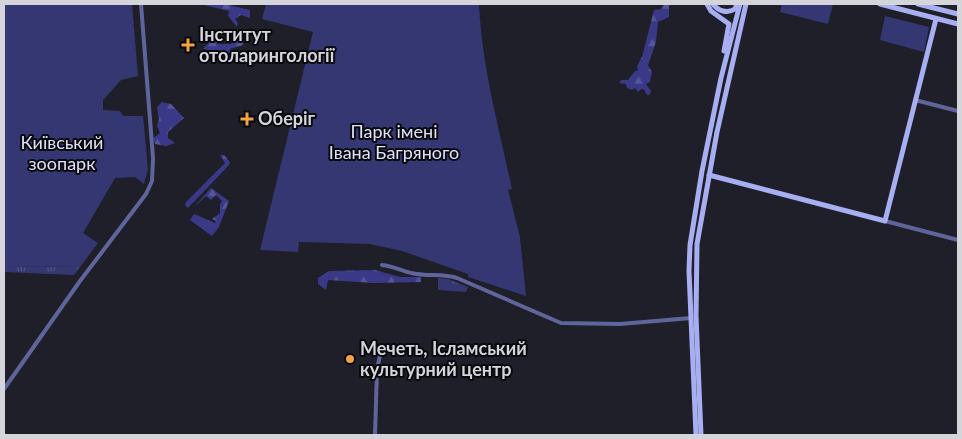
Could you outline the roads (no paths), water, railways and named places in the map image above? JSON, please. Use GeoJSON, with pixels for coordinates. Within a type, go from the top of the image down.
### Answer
{"type":"FeatureCollection","features":[{"type":"Feature","properties":{"kind":"main road"},"geometry":{"type":"LineString","coordinates":[[706,4],[711,11],[729,24],[721,78]]}},
{"type":"Feature","properties":{"kind":"main road"},"geometry":{"type":"LineString","coordinates":[[713,4],[718,9],[727,12],[738,4]]}},
{"type":"Feature","properties":{"kind":"main road"},"geometry":{"type":"LineString","coordinates":[[696,435],[690,244],[702,171],[738,4]]}},
{"type":"Feature","properties":{"kind":"main road"},"geometry":{"type":"LineString","coordinates":[[701,435],[696,260],[708,175],[746,4]]}},
{"type":"Feature","properties":{"kind":"main road"},"geometry":{"type":"LineString","coordinates":[[880,4],[958,24]]}},
{"type":"Feature","properties":{"kind":"main road"},"geometry":{"type":"LineString","coordinates":[[918,4],[958,14]]}},
{"type":"Feature","properties":{"kind":"main road"},"geometry":{"type":"LineString","coordinates":[[708,175],[885,221],[936,19]]}},
{"type":"Feature","properties":{"kind":"street"},"geometry":{"type":"LineString","coordinates":[[4,389],[80,281],[146,194],[152,180],[153,158],[141,4]]}},
{"type":"Feature","properties":{"kind":"street"},"geometry":{"type":"LineString","coordinates":[[916,100],[958,111]]}},
{"type":"Feature","properties":{"kind":"street"},"geometry":{"type":"LineString","coordinates":[[885,221],[958,240]]}},
{"type":"Feature","properties":{"kind":"street"},"geometry":{"type":"LineString","coordinates":[[382,265],[395,266],[415,274],[442,274],[457,278],[560,323],[620,324],[691,318]]}},
{"type":"Feature","properties":{"kind":"street"},"geometry":{"type":"LineString","coordinates":[[375,435],[377,370],[380,355]]}},
{"type":"Feature","properties":{"kind":"place","name":"Інститут отоларингології"},"geometry":{"type":"Point","coordinates":[188,45]}},
{"type":"Feature","properties":{"kind":"place","name":"Оберіг"},"geometry":{"type":"Point","coordinates":[247,119]}},
{"type":"Feature","properties":{"kind":"place","name":"Мечеть, Ісламський культурний центр"},"geometry":{"type":"Point","coordinates":[350,359]}},
{"type":"Feature","properties":{"kind":"park label","name":"Парк імені Івана Багряного"},"geometry":{"type":"Point","coordinates":[394,142]}},
{"type":"Feature","properties":{"kind":"park label","name":"Київський зоопарк"},"geometry":{"type":"Point","coordinates":[62,153]}}]}
